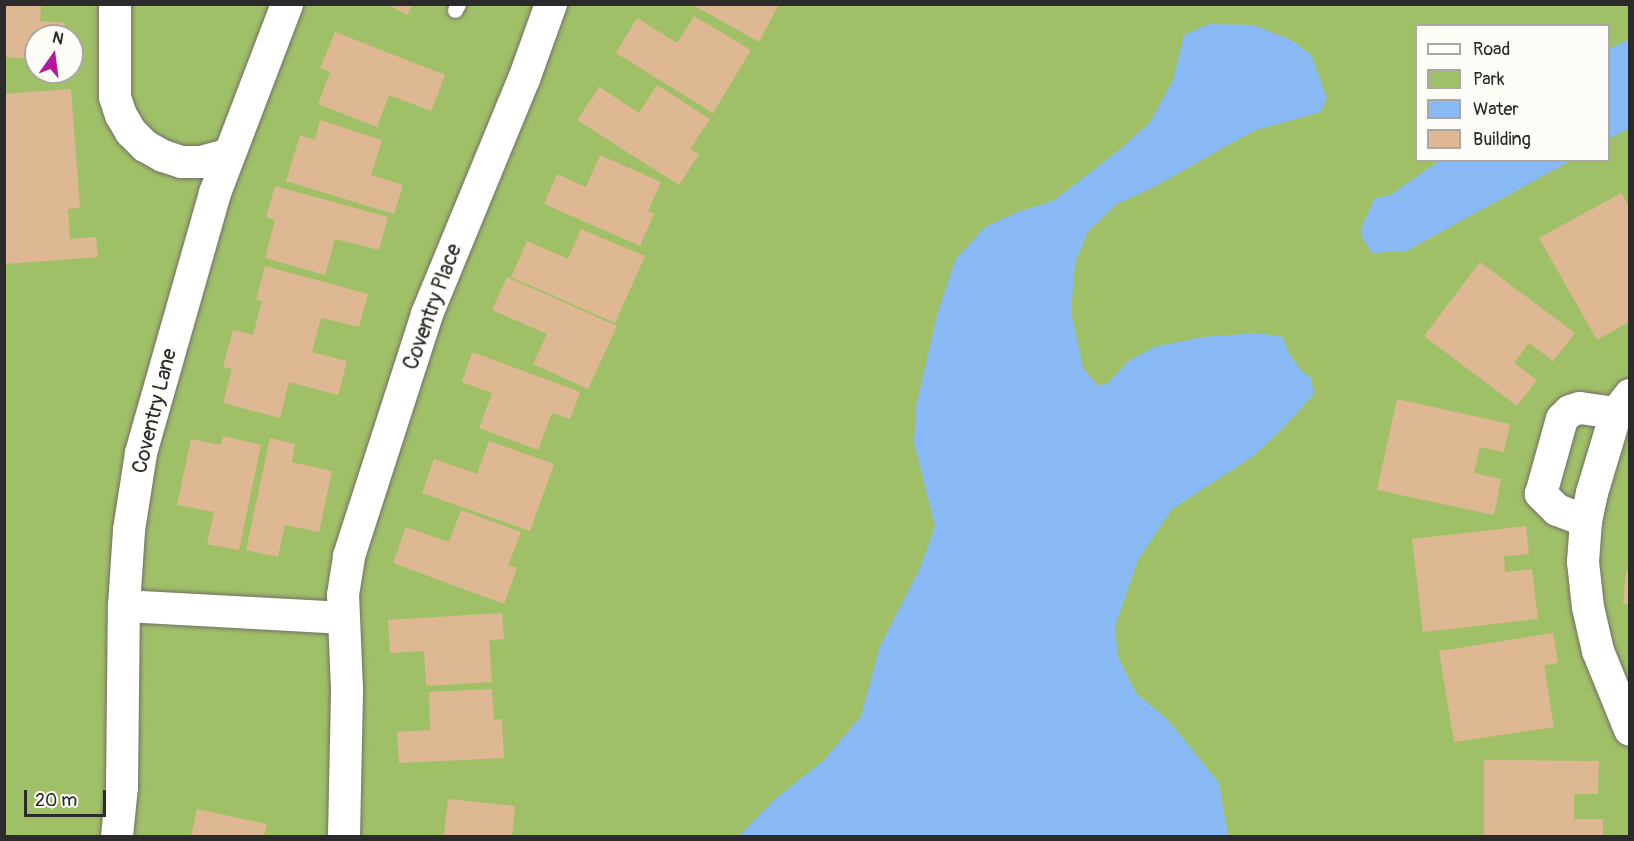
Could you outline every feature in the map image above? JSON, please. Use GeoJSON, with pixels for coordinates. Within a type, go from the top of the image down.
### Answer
{"type":"FeatureCollection","features":[{"type":"Feature","properties":{"kind":"street"},"geometry":{"type":"LineString","coordinates":[[116,4],[116,96],[121,115],[131,132],[154,151],[181,162],[201,162],[227,155]]}},
{"type":"Feature","properties":{"kind":"street","name":"Coventry Lane"},"geometry":{"type":"LineString","coordinates":[[117,837],[122,787],[124,606],[129,530],[141,453],[227,155],[287,4]]}},
{"type":"Feature","properties":{"kind":"street","name":"Coventry Place"},"geometry":{"type":"LineString","coordinates":[[344,837],[347,700],[343,618],[349,556],[427,314],[524,79],[551,4]]}},
{"type":"Feature","properties":{"kind":"street"},"geometry":{"type":"LineString","coordinates":[[1586,521],[1557,510],[1541,494],[1562,419],[1570,411],[1580,408],[1623,404],[1586,521],[1583,562],[1588,607],[1598,651],[1629,730]]}},
{"type":"Feature","properties":{"kind":"street"},"geometry":{"type":"LineString","coordinates":[[124,606],[343,618]]}},
{"type":"Feature","properties":{"kind":"green space"},"geometry":{"type":"Polygon","coordinates":[[[5,5],[1629,5],[1629,836],[5,836],[5,5]]]}},
{"type":"Feature","properties":{"kind":"water"},"geometry":{"type":"Polygon","coordinates":[[[1209,24],[1253,25],[1291,40],[1311,55],[1327,99],[1320,112],[1253,131],[1154,187],[1117,204],[1088,231],[1075,263],[1071,312],[1083,368],[1097,385],[1107,384],[1128,361],[1154,347],[1202,337],[1257,333],[1283,337],[1288,352],[1301,371],[1311,378],[1314,394],[1280,431],[1252,457],[1172,509],[1138,560],[1115,626],[1118,657],[1136,693],[1168,720],[1219,783],[1228,836],[739,836],[775,799],[823,761],[861,716],[880,646],[920,568],[935,526],[914,443],[916,406],[937,315],[955,260],[985,227],[1017,212],[1053,201],[1118,151],[1150,122],[1173,80],[1184,35],[1209,24]]]}},
{"type":"Feature","properties":{"kind":"water"},"geometry":{"type":"Polygon","coordinates":[[[1629,39],[1629,128],[1610,138],[1610,48],[1629,39]]]}},
{"type":"Feature","properties":{"kind":"water"},"geometry":{"type":"Polygon","coordinates":[[[1438,162],[1568,162],[1406,251],[1372,253],[1362,237],[1361,228],[1375,198],[1390,195],[1438,162]]]}},
{"type":"Feature","properties":{"kind":"building"},"geometry":{"type":"Polygon","coordinates":[[[4,4],[41,4],[40,21],[65,23],[24,24],[24,58],[4,57],[4,4]]]}},
{"type":"Feature","properties":{"kind":"building"},"geometry":{"type":"Polygon","coordinates":[[[387,4],[413,4],[407,15],[387,4]]]}},
{"type":"Feature","properties":{"kind":"building"},"geometry":{"type":"Polygon","coordinates":[[[691,4],[779,4],[759,42],[691,4]]]}},
{"type":"Feature","properties":{"kind":"building"},"geometry":{"type":"Polygon","coordinates":[[[694,16],[751,50],[713,113],[616,53],[637,18],[677,43],[694,16]]]}},
{"type":"Feature","properties":{"kind":"building"},"geometry":{"type":"Polygon","coordinates":[[[335,32],[445,75],[431,111],[389,95],[377,127],[318,104],[330,72],[320,68],[335,32]]]}},
{"type":"Feature","properties":{"kind":"building"},"geometry":{"type":"Polygon","coordinates":[[[657,85],[710,119],[690,149],[699,154],[679,185],[577,120],[599,87],[639,113],[657,85]]]}},
{"type":"Feature","properties":{"kind":"building"},"geometry":{"type":"Polygon","coordinates":[[[71,89],[80,208],[68,209],[70,239],[96,237],[98,257],[4,264],[4,94],[71,89]]]}},
{"type":"Feature","properties":{"kind":"building"},"geometry":{"type":"Polygon","coordinates":[[[320,120],[382,140],[371,175],[403,185],[394,214],[286,181],[300,135],[315,140],[320,120]]]}},
{"type":"Feature","properties":{"kind":"building"},"geometry":{"type":"Polygon","coordinates":[[[600,155],[661,182],[648,211],[654,214],[640,246],[544,204],[557,174],[586,187],[600,155]]]}},
{"type":"Feature","properties":{"kind":"building"},"geometry":{"type":"Polygon","coordinates":[[[275,186],[388,217],[379,250],[335,239],[325,275],[265,258],[275,220],[266,217],[275,186]]]}},
{"type":"Feature","properties":{"kind":"building"},"geometry":{"type":"Polygon","coordinates":[[[1621,193],[1630,208],[1630,321],[1597,340],[1539,238],[1621,193]]]}},
{"type":"Feature","properties":{"kind":"building"},"geometry":{"type":"Polygon","coordinates":[[[581,229],[645,256],[615,323],[511,277],[527,241],[568,259],[581,229]]]}},
{"type":"Feature","properties":{"kind":"building"},"geometry":{"type":"Polygon","coordinates":[[[1480,262],[1575,333],[1553,361],[1529,343],[1514,363],[1537,380],[1517,406],[1424,336],[1480,262]]]}},
{"type":"Feature","properties":{"kind":"building"},"geometry":{"type":"Polygon","coordinates":[[[265,266],[368,294],[359,327],[321,318],[312,352],[347,361],[338,395],[289,382],[280,418],[223,403],[232,369],[223,367],[233,330],[253,335],[262,301],[256,300],[265,266]]]}},
{"type":"Feature","properties":{"kind":"building"},"geometry":{"type":"Polygon","coordinates":[[[507,277],[617,326],[588,389],[533,364],[547,334],[492,310],[507,277]]]}},
{"type":"Feature","properties":{"kind":"building"},"geometry":{"type":"Polygon","coordinates":[[[472,352],[580,392],[570,419],[552,413],[538,450],[479,428],[492,393],[462,382],[472,352]]]}},
{"type":"Feature","properties":{"kind":"building"},"geometry":{"type":"Polygon","coordinates":[[[1397,399],[1510,424],[1504,452],[1480,447],[1474,473],[1501,479],[1494,515],[1377,490],[1397,399]]]}},
{"type":"Feature","properties":{"kind":"building"},"geometry":{"type":"Polygon","coordinates":[[[223,436],[261,445],[239,550],[207,544],[214,512],[177,505],[191,439],[221,445],[223,436]]]}},
{"type":"Feature","properties":{"kind":"building"},"geometry":{"type":"Polygon","coordinates":[[[270,438],[295,444],[292,462],[332,471],[319,532],[285,525],[278,557],[246,550],[270,438]]]}},
{"type":"Feature","properties":{"kind":"building"},"geometry":{"type":"Polygon","coordinates":[[[489,441],[554,464],[530,531],[422,493],[434,459],[477,474],[489,441]]]}},
{"type":"Feature","properties":{"kind":"building"},"geometry":{"type":"Polygon","coordinates":[[[461,510],[521,532],[508,565],[517,568],[504,604],[393,563],[406,527],[449,542],[461,510]]]}},
{"type":"Feature","properties":{"kind":"building"},"geometry":{"type":"Polygon","coordinates":[[[1526,526],[1529,554],[1504,556],[1505,572],[1532,569],[1538,619],[1423,632],[1412,539],[1526,526]]]}},
{"type":"Feature","properties":{"kind":"building"},"geometry":{"type":"Polygon","coordinates":[[[1626,571],[1630,571],[1630,604],[1623,604],[1626,571]]]}},
{"type":"Feature","properties":{"kind":"building"},"geometry":{"type":"Polygon","coordinates":[[[502,613],[504,639],[489,640],[492,682],[426,686],[424,651],[390,653],[388,620],[502,613]]]}},
{"type":"Feature","properties":{"kind":"building"},"geometry":{"type":"Polygon","coordinates":[[[1553,633],[1558,663],[1544,665],[1554,727],[1454,742],[1439,651],[1553,633]]]}},
{"type":"Feature","properties":{"kind":"building"},"geometry":{"type":"Polygon","coordinates":[[[492,689],[494,720],[502,719],[504,758],[399,763],[397,732],[430,730],[429,692],[492,689]]]}},
{"type":"Feature","properties":{"kind":"building"},"geometry":{"type":"Polygon","coordinates":[[[1484,760],[1599,761],[1598,794],[1574,794],[1574,819],[1603,819],[1603,836],[1484,836],[1484,760]]]}},
{"type":"Feature","properties":{"kind":"building"},"geometry":{"type":"Polygon","coordinates":[[[448,799],[515,806],[512,836],[444,836],[448,799]]]}},
{"type":"Feature","properties":{"kind":"building"},"geometry":{"type":"Polygon","coordinates":[[[197,809],[267,824],[264,836],[191,836],[197,809]]]}}]}
